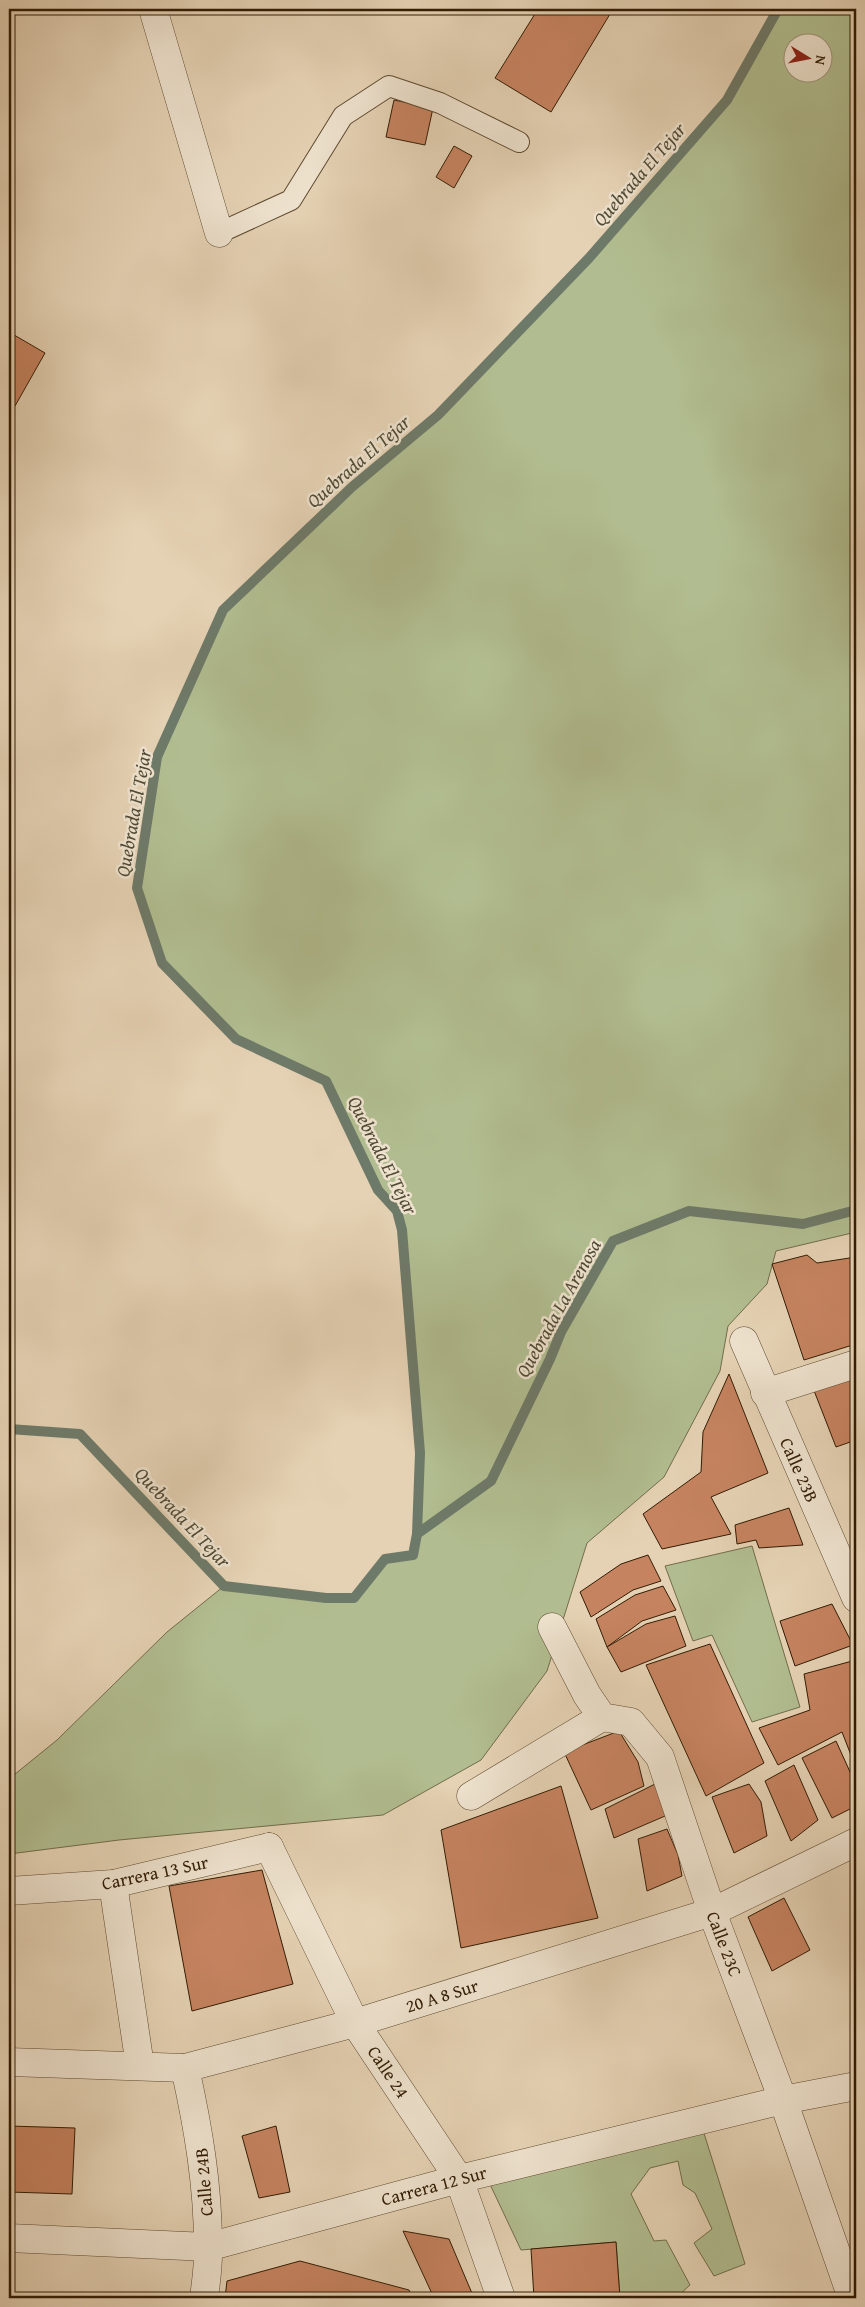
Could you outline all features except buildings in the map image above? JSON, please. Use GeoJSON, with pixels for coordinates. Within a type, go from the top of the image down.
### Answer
{"type":"FeatureCollection","features":[{"type":"Feature","properties":{"kind":"street"},"geometry":{"type":"LineString","coordinates":[[153,9],[218,233]]}},
{"type":"Feature","properties":{"kind":"street","name":"Calle 23B"},"geometry":{"type":"LineString","coordinates":[[744,1342],[856,1598]]}},
{"type":"Feature","properties":{"kind":"street"},"geometry":{"type":"LineString","coordinates":[[765,1393],[856,1364]]}},
{"type":"Feature","properties":{"kind":"street"},"geometry":{"type":"LineString","coordinates":[[472,1796],[602,1717],[588,1695],[552,1627]]}},
{"type":"Feature","properties":{"kind":"street","name":"Calle 23C"},"geometry":{"type":"LineString","coordinates":[[602,1717],[631,1722],[660,1758],[712,1912],[783,2100],[852,2298]]}},
{"type":"Feature","properties":{"kind":"street","name":"20 A 8 Sur"},"geometry":{"type":"LineString","coordinates":[[9,2062],[185,2068],[355,2023],[712,1912],[856,1842]]}},
{"type":"Feature","properties":{"kind":"street","name":"Carrera 13 Sur"},"geometry":{"type":"LineString","coordinates":[[9,1891],[113,1884],[269,1847]]}},
{"type":"Feature","properties":{"kind":"street","name":"Calle 24"},"geometry":{"type":"LineString","coordinates":[[269,1847],[355,2023],[459,2179],[501,2298]]}},
{"type":"Feature","properties":{"kind":"street"},"geometry":{"type":"LineString","coordinates":[[113,1884],[140,2066]]}},
{"type":"Feature","properties":{"kind":"street","name":"Calle 24B"},"geometry":{"type":"LineString","coordinates":[[185,2068],[199,2131],[206,2184],[208,2247],[204,2298]]}},
{"type":"Feature","properties":{"kind":"street","name":"Carrera 12 Sur"},"geometry":{"type":"LineString","coordinates":[[9,2238],[208,2247],[459,2179],[783,2100],[856,2086]]}},
{"type":"Feature","properties":{"kind":"lane"},"geometry":{"type":"LineString","coordinates":[[218,233],[291,200],[343,116],[389,86],[440,103],[519,142]]}},
{"type":"Feature","properties":{"kind":"green space"},"geometry":{"type":"Polygon","coordinates":[[[778,9],[856,9],[856,1232],[776,1251],[767,1284],[728,1326],[720,1371],[664,1477],[587,1543],[547,1671],[481,1760],[383,1815],[119,1840],[9,1854],[9,1779],[57,1740],[167,1632],[224,1586],[354,1598],[380,1565],[413,1555],[417,1534],[420,1453],[402,1230],[397,1211],[378,1190],[326,1081],[236,1039],[162,963],[137,888],[157,757],[223,611],[352,487],[438,415],[589,258],[727,100],[778,9]]]}},
{"type":"Feature","properties":{"kind":"green space"},"geometry":{"type":"Polygon","coordinates":[[[752,1546],[800,1707],[752,1722],[712,1635],[693,1641],[665,1566],[752,1546]]]}},
{"type":"Feature","properties":{"kind":"green space"},"geometry":{"type":"Polygon","coordinates":[[[702,2127],[745,2264],[714,2276],[694,2243],[712,2229],[695,2193],[683,2185],[678,2161],[650,2168],[631,2194],[654,2241],[666,2240],[690,2285],[677,2297],[620,2298],[616,2242],[521,2250],[487,2178],[702,2127]]]}},
{"type":"Feature","properties":{"kind":"waterway","name":"Quebrada El Tejar"},"geometry":{"type":"LineString","coordinates":[[9,1429],[80,1434],[224,1586],[326,1598],[354,1598],[385,1559],[413,1555],[417,1534],[420,1453],[402,1230],[397,1211],[378,1190],[326,1081],[236,1039],[162,963],[137,888],[157,757],[223,610],[352,487],[438,415],[589,258],[727,100],[778,9]]}},
{"type":"Feature","properties":{"kind":"waterway","name":"Quebrada La Arenosa"},"geometry":{"type":"LineString","coordinates":[[417,1534],[491,1481],[550,1359],[561,1332],[613,1241],[689,1211],[803,1224],[856,1210]]}}]}
